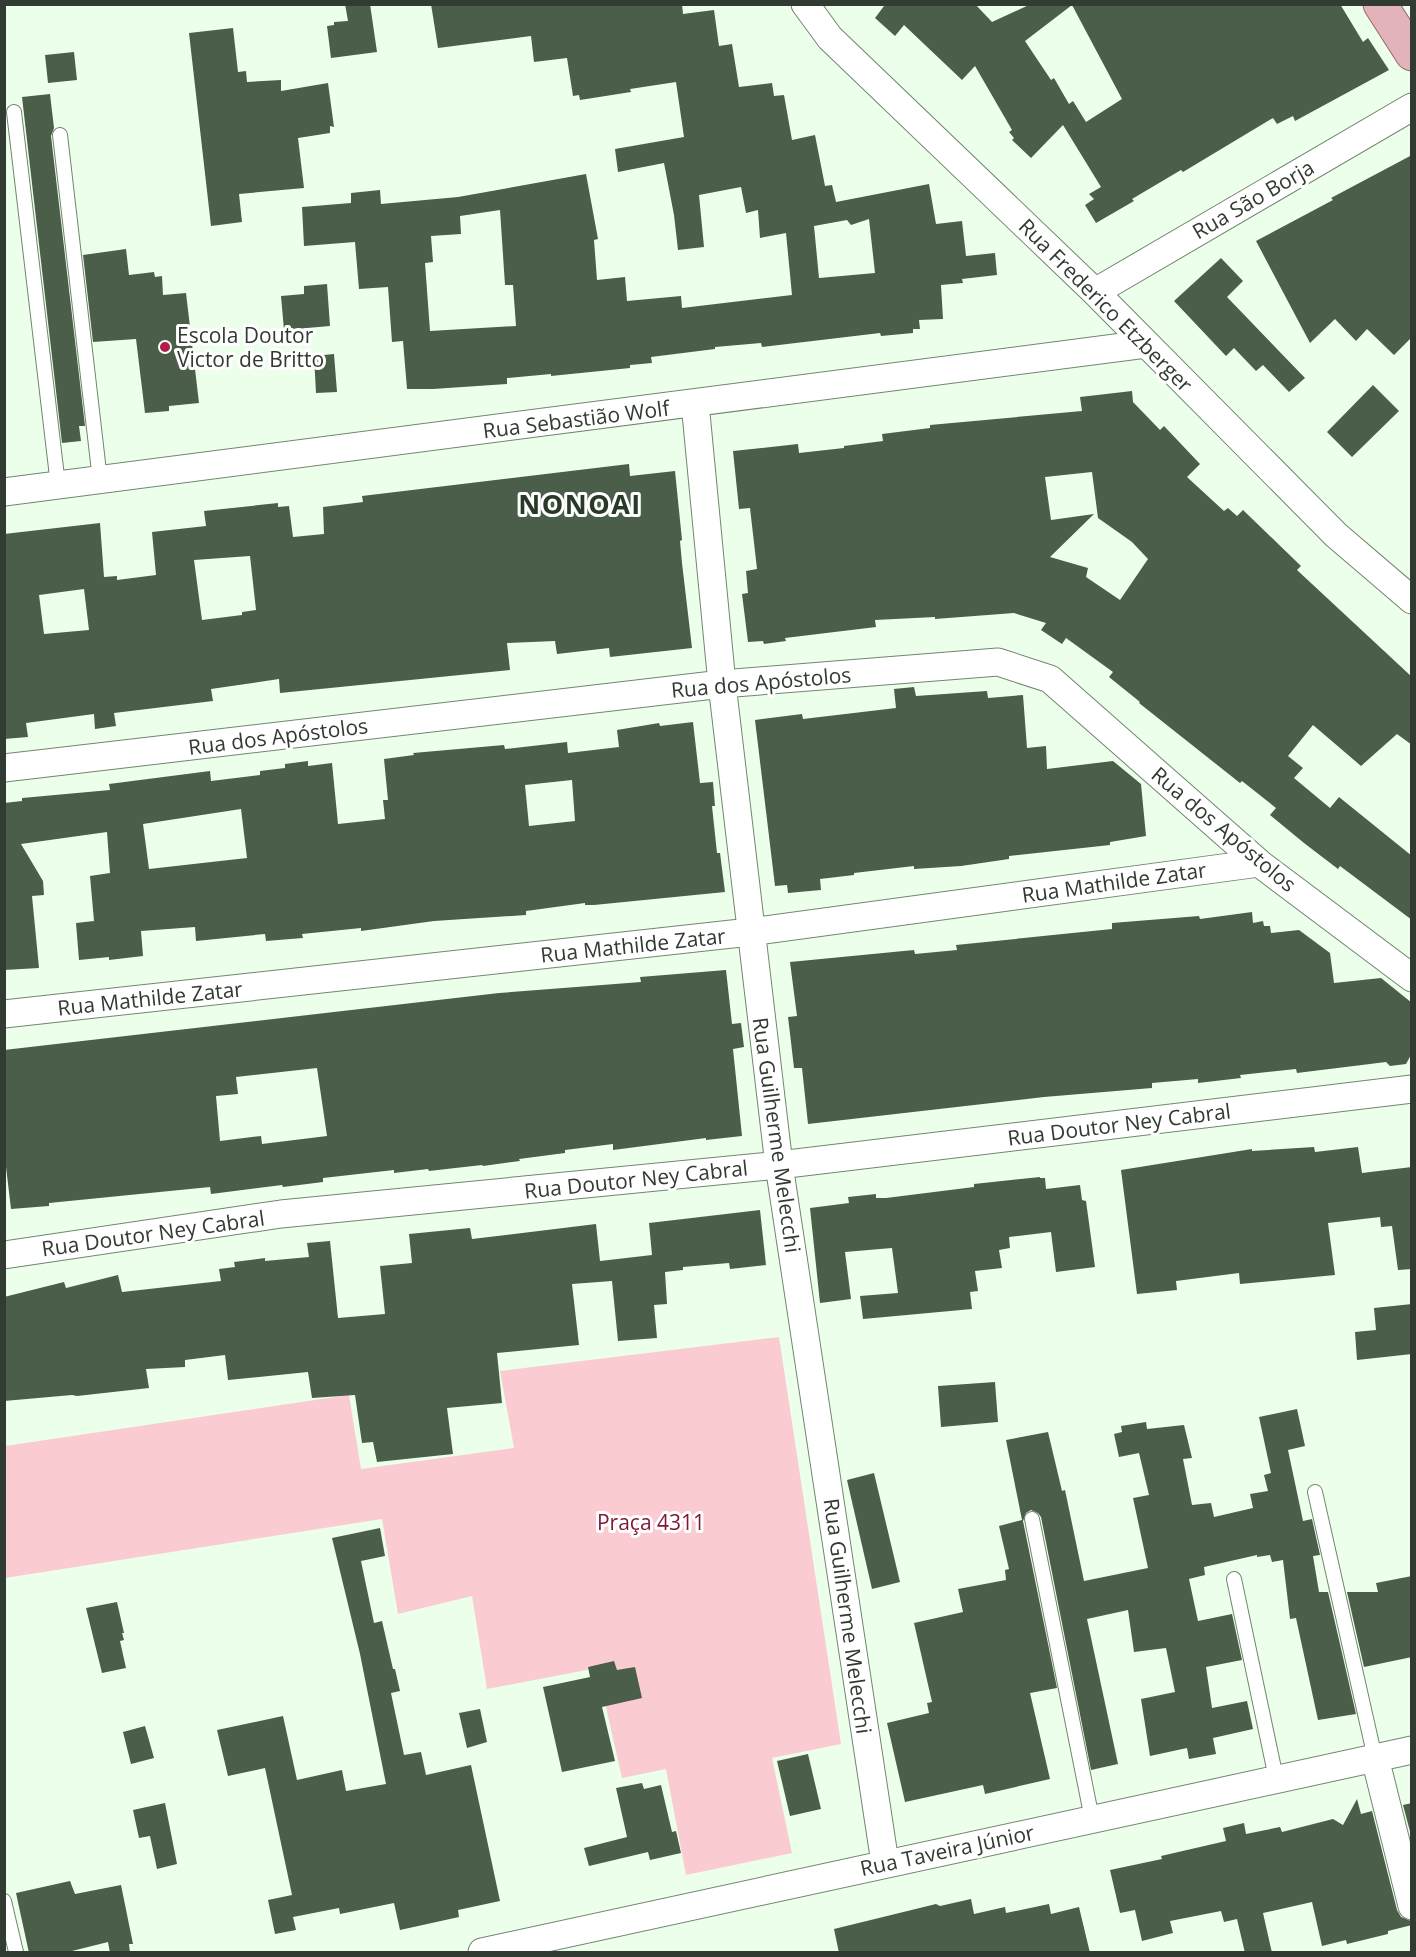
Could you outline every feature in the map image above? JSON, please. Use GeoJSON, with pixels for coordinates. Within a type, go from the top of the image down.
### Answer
{"type":"FeatureCollection","features":[{"type":"Feature","properties":{"kind":"main road"},"geometry":{"type":"LineString","coordinates":[[1380,4],[1412,54]]}},
{"type":"Feature","properties":{"kind":"street","name":"Rua Frederico Etzberger"},"geometry":{"type":"LineString","coordinates":[[805,4],[830,38],[1095,292],[1336,535],[1412,600]]}},
{"type":"Feature","properties":{"kind":"street","name":"Rua São Borja"},"geometry":{"type":"LineString","coordinates":[[1095,292],[1412,107]]}},
{"type":"Feature","properties":{"kind":"street","name":"Rua Sebastião Wolf"},"geometry":{"type":"LineString","coordinates":[[4,492],[1146,344]]}},
{"type":"Feature","properties":{"kind":"street","name":"Rua Guilherme Melecchi"},"geometry":{"type":"LineString","coordinates":[[695,403],[722,684],[779,1165],[885,1863]]}},
{"type":"Feature","properties":{"kind":"street","name":"Rua dos Apóstolos"},"geometry":{"type":"LineString","coordinates":[[4,768],[722,684],[998,662],[1050,679],[1259,862],[1412,978]]}},
{"type":"Feature","properties":{"kind":"street","name":"Rua Mathilde Zatar"},"geometry":{"type":"LineString","coordinates":[[4,1014],[750,932],[1259,862]]}},
{"type":"Feature","properties":{"kind":"street","name":"Rua Doutor Ney Cabral"},"geometry":{"type":"LineString","coordinates":[[4,1255],[281,1214],[779,1165],[1412,1089]]}},
{"type":"Feature","properties":{"kind":"street","name":"Rua Taveira Júnior"},"geometry":{"type":"LineString","coordinates":[[482,1953],[885,1863],[1412,1750]]}},
{"type":"Feature","properties":{"kind":"street"},"geometry":{"type":"LineString","coordinates":[[1375,1758],[1412,1906]]}},
{"type":"Feature","properties":{"kind":"lane"},"geometry":{"type":"LineString","coordinates":[[14,112],[58,485]]}},
{"type":"Feature","properties":{"kind":"lane"},"geometry":{"type":"LineString","coordinates":[[60,135],[100,480]]}},
{"type":"Feature","properties":{"kind":"lane"},"geometry":{"type":"LineString","coordinates":[[1316,1492],[1375,1758]]}},
{"type":"Feature","properties":{"kind":"lane"},"geometry":{"type":"LineString","coordinates":[[1032,1519],[1092,1819]]}},
{"type":"Feature","properties":{"kind":"lane"},"geometry":{"type":"LineString","coordinates":[[1234,1579],[1276,1778]]}},
{"type":"Feature","properties":{"kind":"lane"},"geometry":{"type":"LineString","coordinates":[[4,1901],[16,1953]]}},
{"type":"Feature","properties":{"kind":"green space","name":"Praça 4311"},"geometry":{"type":"Polygon","coordinates":[[[779,1337],[841,1744],[772,1758],[792,1853],[686,1875],[666,1769],[622,1778],[597,1668],[487,1689],[472,1596],[398,1614],[382,1519],[5,1578],[5,1446],[349,1395],[361,1469],[514,1448],[500,1371],[779,1337]]]}},
{"type":"Feature","properties":{"kind":"building"},"geometry":{"type":"Polygon","coordinates":[[[345,4],[370,4],[377,52],[331,58],[327,26],[334,25],[334,22],[348,21],[345,4]]]}},
{"type":"Feature","properties":{"kind":"building"},"geometry":{"type":"Polygon","coordinates":[[[431,4],[682,4],[683,14],[714,10],[719,46],[732,44],[739,87],[772,83],[774,96],[784,95],[792,140],[815,135],[825,186],[832,185],[836,202],[929,184],[936,224],[962,221],[966,256],[995,253],[997,275],[962,279],[963,283],[941,285],[943,319],[919,320],[920,329],[913,329],[913,333],[881,336],[880,333],[762,347],[761,343],[715,347],[715,349],[651,357],[652,363],[630,365],[630,368],[507,378],[507,384],[407,389],[403,341],[392,342],[388,287],[359,289],[355,242],[304,246],[302,207],[351,203],[351,193],[380,190],[381,204],[458,197],[586,174],[598,239],[594,240],[597,280],[625,277],[627,301],[681,296],[682,308],[792,295],[786,233],[760,238],[758,210],[746,213],[741,187],[699,195],[704,247],[678,250],[664,163],[618,172],[615,149],[684,137],[676,82],[580,100],[579,95],[573,96],[567,58],[534,62],[531,36],[438,48],[431,4]],[[500,210],[460,216],[461,234],[431,236],[433,262],[425,263],[430,331],[516,326],[513,285],[505,285],[500,210]],[[869,219],[851,225],[847,220],[814,226],[819,278],[875,273],[869,219]]]}},
{"type":"Feature","properties":{"kind":"building"},"geometry":{"type":"Polygon","coordinates":[[[882,4],[975,4],[992,22],[1031,4],[1340,4],[1363,42],[1368,38],[1389,70],[1295,121],[1293,116],[1277,124],[1273,118],[1183,172],[1181,170],[1132,199],[1134,201],[1096,223],[1085,205],[1094,199],[1089,194],[1101,187],[1063,125],[1031,158],[1012,140],[1014,138],[1009,132],[1012,130],[975,66],[962,80],[904,25],[895,36],[875,18],[884,6],[882,4]],[[1072,5],[1025,41],[1051,80],[1054,78],[1069,104],[1073,101],[1086,122],[1122,99],[1072,5]]]}},
{"type":"Feature","properties":{"kind":"building"},"geometry":{"type":"Polygon","coordinates":[[[233,28],[238,72],[246,71],[247,82],[281,80],[281,91],[328,83],[334,127],[330,126],[330,133],[298,138],[304,188],[239,194],[242,222],[211,226],[189,33],[233,28]]]}},
{"type":"Feature","properties":{"kind":"building"},"geometry":{"type":"Polygon","coordinates":[[[74,52],[77,80],[48,83],[45,55],[74,52]]]}},
{"type":"Feature","properties":{"kind":"building"},"geometry":{"type":"Polygon","coordinates":[[[50,94],[54,128],[51,136],[85,426],[79,426],[81,441],[62,443],[22,97],[50,94]]]}},
{"type":"Feature","properties":{"kind":"building"},"geometry":{"type":"Polygon","coordinates":[[[1412,155],[1412,337],[1394,355],[1367,329],[1356,341],[1335,319],[1310,343],[1256,241],[1412,155]]]}},
{"type":"Feature","properties":{"kind":"building"},"geometry":{"type":"Polygon","coordinates":[[[126,249],[129,275],[154,272],[155,277],[162,276],[163,295],[186,293],[199,403],[169,406],[169,411],[145,413],[136,339],[93,342],[83,255],[126,249]]]}},
{"type":"Feature","properties":{"kind":"building"},"geometry":{"type":"Polygon","coordinates":[[[1221,258],[1243,281],[1227,297],[1305,378],[1289,392],[1263,365],[1256,371],[1234,348],[1226,356],[1174,301],[1221,258]]]}},
{"type":"Feature","properties":{"kind":"building"},"geometry":{"type":"Polygon","coordinates":[[[327,284],[330,326],[284,330],[281,296],[304,294],[304,286],[327,284]]]}},
{"type":"Feature","properties":{"kind":"building"},"geometry":{"type":"Polygon","coordinates":[[[334,354],[337,392],[316,393],[314,356],[334,354]]]}},
{"type":"Feature","properties":{"kind":"building"},"geometry":{"type":"Polygon","coordinates":[[[1373,385],[1399,411],[1352,457],[1327,432],[1373,385]]]}},
{"type":"Feature","properties":{"kind":"building"},"geometry":{"type":"Polygon","coordinates":[[[1132,391],[1133,402],[1160,430],[1164,426],[1200,464],[1187,477],[1224,511],[1228,508],[1237,516],[1243,510],[1301,566],[1297,570],[1412,677],[1412,745],[1397,734],[1361,766],[1313,725],[1288,756],[1303,768],[1294,778],[1330,808],[1339,797],[1412,856],[1412,920],[1340,866],[1338,869],[1270,815],[1276,808],[1242,781],[1240,783],[1139,703],[1109,677],[1113,672],[1066,638],[1062,644],[1041,630],[1046,623],[1014,613],[935,619],[935,617],[875,620],[876,627],[785,638],[786,641],[764,644],[763,641],[748,642],[742,594],[748,593],[746,571],[757,569],[750,508],[739,509],[733,451],[798,444],[799,453],[844,448],[844,446],[883,441],[882,434],[930,428],[930,425],[1082,411],[1080,397],[1132,391]],[[1092,472],[1045,477],[1051,520],[1094,514],[1050,557],[1088,568],[1086,577],[1120,600],[1148,559],[1132,542],[1098,518],[1092,472]]]}},
{"type":"Feature","properties":{"kind":"building"},"geometry":{"type":"Polygon","coordinates":[[[629,464],[630,476],[675,471],[682,563],[692,648],[610,657],[609,648],[557,654],[555,641],[507,643],[510,670],[280,693],[279,679],[211,689],[213,701],[114,713],[116,726],[95,729],[94,714],[26,723],[28,737],[4,739],[4,534],[100,523],[104,577],[117,576],[117,580],[156,575],[152,532],[206,526],[204,511],[278,503],[278,507],[289,506],[293,537],[324,534],[323,507],[363,502],[362,496],[629,464]],[[250,556],[194,560],[202,620],[242,615],[242,612],[256,610],[250,556]],[[84,589],[39,595],[44,634],[89,630],[84,589]]]}},
{"type":"Feature","properties":{"kind":"building"},"geometry":{"type":"Polygon","coordinates":[[[914,687],[916,696],[987,691],[988,698],[1023,695],[1027,748],[1046,746],[1047,769],[1113,761],[1141,784],[1146,836],[1110,842],[1110,845],[1009,856],[1009,859],[961,866],[914,869],[914,866],[854,873],[854,875],[820,879],[821,890],[788,893],[787,885],[775,886],[755,720],[802,714],[803,719],[896,708],[894,689],[914,687]]]}},
{"type":"Feature","properties":{"kind":"building"},"geometry":{"type":"Polygon","coordinates":[[[693,722],[700,783],[713,782],[715,806],[712,806],[717,853],[720,853],[725,892],[594,905],[585,905],[585,903],[526,911],[526,915],[434,921],[361,931],[361,928],[302,934],[303,938],[266,941],[265,934],[196,941],[195,927],[141,931],[143,956],[109,960],[109,957],[79,960],[76,923],[94,921],[90,876],[110,873],[107,832],[21,844],[43,881],[44,895],[32,896],[39,968],[4,970],[4,803],[22,801],[22,798],[110,790],[109,784],[210,771],[211,781],[260,775],[260,771],[285,768],[285,764],[308,761],[308,766],[332,763],[338,824],[385,819],[383,800],[388,800],[384,759],[414,755],[413,753],[504,745],[505,749],[567,742],[568,753],[619,747],[617,730],[659,723],[660,726],[693,722]],[[572,780],[525,785],[529,826],[575,821],[572,780]],[[241,809],[143,824],[149,869],[247,858],[241,809]]]}},
{"type":"Feature","properties":{"kind":"building"},"geometry":{"type":"Polygon","coordinates":[[[1252,912],[1253,923],[1263,921],[1264,926],[1270,926],[1271,933],[1299,930],[1330,953],[1334,983],[1381,978],[1412,1003],[1412,1053],[1406,1064],[1390,1066],[1386,1062],[1297,1073],[1296,1069],[1240,1075],[1241,1078],[1198,1083],[1198,1079],[1152,1083],[1152,1088],[1044,1097],[808,1124],[802,1068],[794,1068],[788,1017],[797,1016],[790,962],[914,950],[915,954],[957,950],[956,945],[1112,929],[1112,923],[1199,916],[1200,919],[1252,912]]]}},
{"type":"Feature","properties":{"kind":"building"},"geometry":{"type":"Polygon","coordinates":[[[726,970],[732,1024],[741,1023],[744,1047],[733,1049],[742,1136],[706,1140],[706,1138],[613,1150],[613,1144],[565,1150],[565,1153],[483,1166],[394,1173],[394,1170],[323,1178],[323,1182],[283,1187],[282,1185],[211,1194],[210,1187],[11,1209],[4,1150],[4,1050],[499,993],[641,982],[640,977],[726,970]],[[317,1068],[236,1077],[238,1094],[216,1096],[220,1141],[261,1136],[262,1144],[327,1136],[317,1068]]]}},
{"type":"Feature","properties":{"kind":"building"},"geometry":{"type":"Polygon","coordinates":[[[1314,1147],[1315,1152],[1358,1147],[1362,1173],[1412,1167],[1412,1269],[1398,1270],[1392,1226],[1381,1227],[1380,1217],[1328,1223],[1335,1275],[1240,1284],[1239,1273],[1176,1281],[1177,1290],[1137,1294],[1121,1170],[1252,1149],[1252,1151],[1314,1147]]]}},
{"type":"Feature","properties":{"kind":"building"},"geometry":{"type":"Polygon","coordinates":[[[1045,1178],[1046,1189],[1080,1185],[1082,1200],[1086,1201],[1095,1267],[1056,1272],[1051,1232],[1009,1237],[1010,1248],[999,1250],[1002,1268],[975,1271],[978,1291],[970,1292],[972,1309],[863,1319],[860,1296],[898,1293],[892,1248],[845,1252],[851,1299],[820,1303],[810,1208],[849,1203],[848,1197],[876,1194],[876,1198],[886,1198],[974,1187],[974,1184],[1045,1178]]]}},
{"type":"Feature","properties":{"kind":"building"},"geometry":{"type":"Polygon","coordinates":[[[760,1210],[766,1265],[730,1269],[729,1263],[683,1267],[683,1270],[665,1272],[667,1304],[654,1305],[657,1338],[618,1341],[612,1281],[572,1284],[579,1345],[497,1353],[502,1403],[447,1408],[453,1454],[377,1462],[373,1442],[362,1443],[355,1395],[312,1398],[308,1372],[228,1380],[225,1355],[185,1360],[185,1367],[146,1369],[149,1388],[4,1401],[4,1297],[64,1282],[66,1288],[118,1275],[122,1292],[221,1281],[219,1269],[235,1267],[234,1262],[265,1258],[265,1261],[309,1257],[307,1243],[330,1241],[338,1318],[385,1314],[380,1266],[412,1263],[409,1234],[470,1228],[472,1239],[596,1224],[600,1261],[652,1255],[649,1223],[760,1210]]]}},
{"type":"Feature","properties":{"kind":"building"},"geometry":{"type":"Polygon","coordinates":[[[1412,1304],[1412,1354],[1357,1360],[1355,1332],[1376,1330],[1374,1308],[1412,1304]]]}},
{"type":"Feature","properties":{"kind":"building"},"geometry":{"type":"Polygon","coordinates":[[[995,1382],[998,1422],[941,1427],[938,1386],[995,1382]]]}},
{"type":"Feature","properties":{"kind":"building"},"geometry":{"type":"Polygon","coordinates":[[[1297,1409],[1305,1446],[1288,1450],[1303,1521],[1312,1519],[1320,1555],[1313,1556],[1319,1592],[1328,1592],[1356,1714],[1318,1720],[1296,1618],[1290,1619],[1283,1560],[1272,1562],[1270,1555],[1257,1557],[1257,1555],[1204,1567],[1205,1575],[1189,1579],[1198,1621],[1232,1614],[1242,1660],[1206,1667],[1212,1708],[1247,1701],[1253,1729],[1213,1738],[1216,1754],[1189,1759],[1187,1748],[1150,1756],[1141,1699],[1175,1692],[1166,1648],[1134,1652],[1128,1610],[1087,1619],[1118,1764],[1091,1770],[1041,1517],[1031,1510],[1026,1513],[1023,1521],[1057,1688],[1030,1693],[1050,1779],[985,1794],[983,1785],[905,1802],[887,1723],[929,1713],[927,1703],[932,1702],[914,1623],[963,1612],[958,1589],[1006,1580],[1005,1570],[1009,1569],[999,1526],[1022,1520],[1006,1440],[1048,1432],[1062,1491],[1065,1490],[1084,1581],[1148,1568],[1133,1498],[1149,1495],[1139,1453],[1119,1457],[1114,1434],[1122,1432],[1121,1426],[1146,1422],[1147,1429],[1184,1425],[1192,1458],[1183,1459],[1192,1505],[1211,1503],[1214,1517],[1253,1508],[1250,1494],[1268,1491],[1264,1475],[1271,1473],[1259,1417],[1297,1409]]]}},
{"type":"Feature","properties":{"kind":"building"},"geometry":{"type":"Polygon","coordinates":[[[874,1473],[900,1582],[872,1589],[847,1480],[874,1473]]]}},
{"type":"Feature","properties":{"kind":"building"},"geometry":{"type":"Polygon","coordinates":[[[380,1528],[385,1556],[361,1561],[374,1623],[382,1621],[400,1691],[391,1693],[404,1755],[421,1752],[426,1775],[471,1765],[500,1901],[458,1910],[459,1917],[400,1930],[394,1903],[340,1914],[339,1908],[293,1917],[296,1930],[275,1934],[268,1900],[292,1895],[265,1768],[228,1776],[217,1730],[283,1716],[297,1780],[342,1770],[346,1791],[386,1784],[360,1654],[332,1538],[380,1528]]]}},
{"type":"Feature","properties":{"kind":"building"},"geometry":{"type":"Polygon","coordinates":[[[1412,1576],[1412,1657],[1364,1667],[1347,1592],[1378,1592],[1376,1583],[1412,1576]]]}},
{"type":"Feature","properties":{"kind":"building"},"geometry":{"type":"Polygon","coordinates":[[[117,1602],[124,1633],[122,1633],[124,1640],[120,1641],[126,1668],[102,1673],[86,1608],[117,1602]]]}},
{"type":"Feature","properties":{"kind":"building"},"geometry":{"type":"Polygon","coordinates":[[[614,1661],[617,1670],[635,1667],[642,1698],[602,1707],[615,1761],[562,1772],[543,1687],[590,1677],[588,1667],[614,1661]]]}},
{"type":"Feature","properties":{"kind":"building"},"geometry":{"type":"Polygon","coordinates":[[[480,1709],[487,1742],[467,1748],[459,1713],[480,1709]]]}},
{"type":"Feature","properties":{"kind":"building"},"geometry":{"type":"Polygon","coordinates":[[[145,1726],[154,1758],[131,1764],[123,1732],[145,1726]]]}},
{"type":"Feature","properties":{"kind":"building"},"geometry":{"type":"Polygon","coordinates":[[[808,1754],[821,1809],[790,1816],[777,1761],[808,1754]]]}},
{"type":"Feature","properties":{"kind":"building"},"geometry":{"type":"Polygon","coordinates":[[[642,1783],[644,1789],[661,1785],[672,1832],[676,1831],[681,1853],[650,1860],[648,1852],[589,1866],[584,1848],[627,1837],[616,1788],[642,1783]]]}},
{"type":"Feature","properties":{"kind":"building"},"geometry":{"type":"Polygon","coordinates":[[[1357,1799],[1361,1814],[1372,1811],[1397,1910],[1401,1917],[1411,1921],[1412,1925],[1388,1931],[1388,1934],[1347,1944],[1346,1940],[1322,1946],[1312,1902],[1263,1913],[1272,1953],[1245,1953],[1237,1919],[1224,1922],[1221,1911],[1170,1921],[1173,1933],[1142,1941],[1135,1910],[1120,1913],[1110,1870],[1162,1859],[1161,1856],[1226,1841],[1223,1828],[1244,1823],[1246,1834],[1280,1827],[1282,1832],[1333,1819],[1343,1825],[1357,1799]]]}},
{"type":"Feature","properties":{"kind":"building"},"geometry":{"type":"Polygon","coordinates":[[[165,1803],[177,1864],[157,1869],[150,1836],[139,1838],[133,1810],[165,1803]]]}},
{"type":"Feature","properties":{"kind":"building"},"geometry":{"type":"Polygon","coordinates":[[[1412,1803],[1412,1839],[1403,1805],[1412,1803]]]}},
{"type":"Feature","properties":{"kind":"building"},"geometry":{"type":"Polygon","coordinates":[[[70,1881],[75,1894],[121,1885],[133,1944],[129,1944],[130,1953],[110,1953],[108,1942],[64,1953],[29,1953],[16,1893],[70,1881]]]}},
{"type":"Feature","properties":{"kind":"building"},"geometry":{"type":"Polygon","coordinates":[[[971,1899],[974,1914],[1005,1907],[1006,1913],[1049,1904],[1051,1914],[1079,1907],[1090,1953],[839,1953],[834,1929],[936,1904],[940,1906],[971,1899]]]}},
{"type":"Feature","properties":{"kind":"place","name":"Escola Doutor Victor de Britto"},"geometry":{"type":"Point","coordinates":[165,347]}},
{"type":"Feature","properties":{"kind":"district","name":"NONOAI"},"geometry":{"type":"Point","coordinates":[580,503]}}]}
